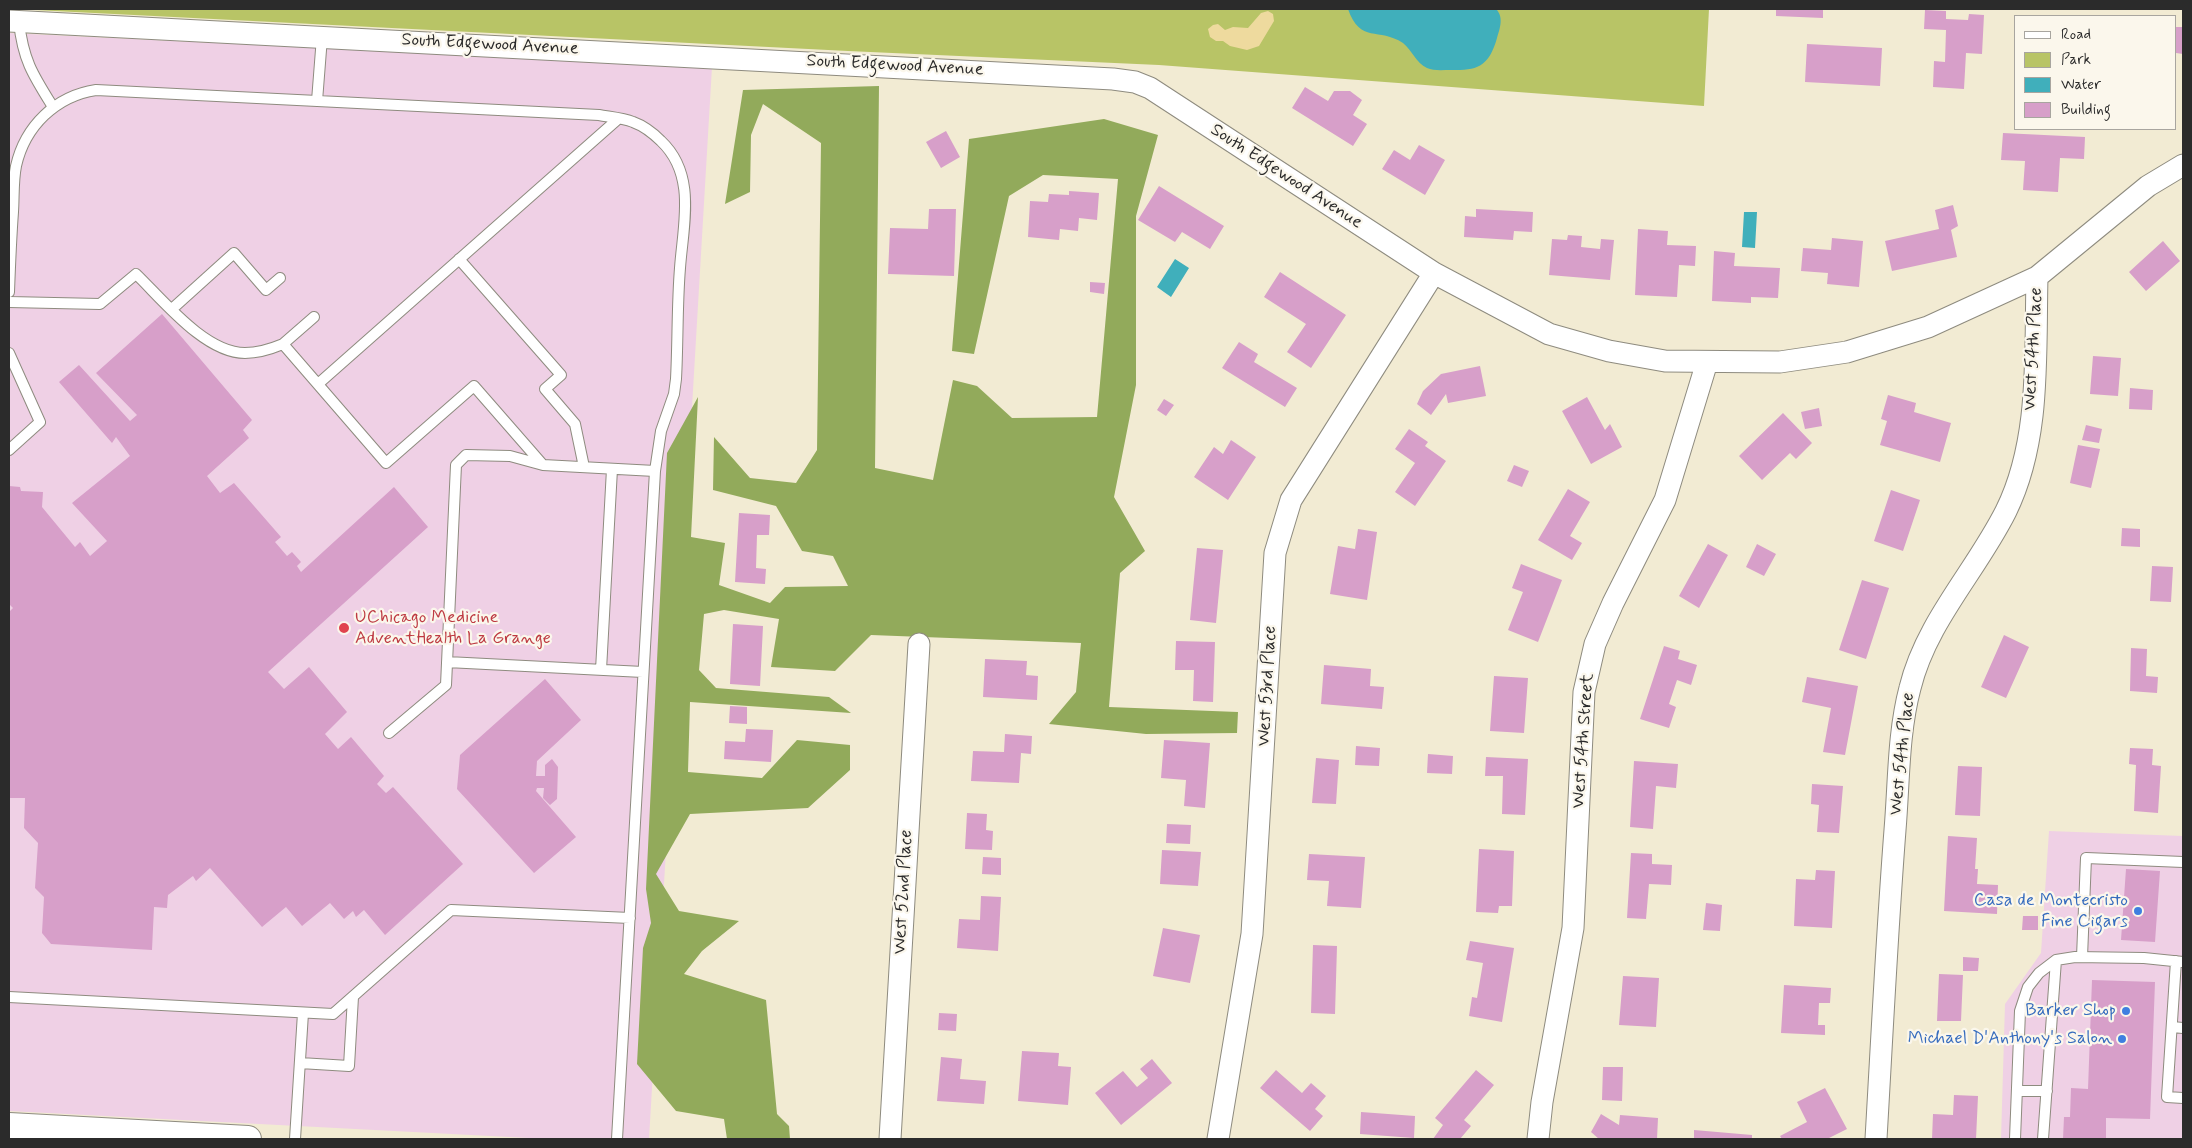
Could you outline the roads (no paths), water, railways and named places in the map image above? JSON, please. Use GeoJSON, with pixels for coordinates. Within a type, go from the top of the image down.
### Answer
{"type":"FeatureCollection","features":[{"type":"Feature","properties":{"kind":"street","name":"South Edgewood Avenue"},"geometry":{"type":"LineString","coordinates":[[22,18],[322,37],[1113,78],[1135,82],[1150,88],[1434,273],[1549,334],[1609,352],[1665,360],[1780,362],[1847,352],[1928,327],[2037,277],[2148,186],[2183,165]]}},
{"type":"Feature","properties":{"kind":"street","name":"West 53rd Place"},"geometry":{"type":"LineString","coordinates":[[1218,1139],[1252,934],[1276,553],[1291,500],[1434,273]]}},
{"type":"Feature","properties":{"kind":"street","name":"West 54th Place"},"geometry":{"type":"LineString","coordinates":[[1876,1139],[1890,894],[1904,719],[1910,687],[1921,654],[1938,620],[2006,511],[2021,473],[2034,398],[2037,277]]}},
{"type":"Feature","properties":{"kind":"street","name":"West 54th Street"},"geometry":{"type":"LineString","coordinates":[[1538,1139],[1542,1102],[1573,928],[1584,692],[1595,644],[1613,603],[1665,500],[1706,362]]}},
{"type":"Feature","properties":{"kind":"street","name":"West 52nd Place"},"geometry":{"type":"LineString","coordinates":[[890,1139],[919,644]]}},
{"type":"Feature","properties":{"kind":"street"},"geometry":{"type":"LineString","coordinates":[[9,1126],[248,1139]]}},
{"type":"Feature","properties":{"kind":"lane"},"geometry":{"type":"LineString","coordinates":[[22,18],[21,44],[26,62],[53,107]]}},
{"type":"Feature","properties":{"kind":"lane"},"geometry":{"type":"LineString","coordinates":[[317,101],[322,37]]}},
{"type":"Feature","properties":{"kind":"lane"},"geometry":{"type":"LineString","coordinates":[[9,292],[16,168],[26,139],[34,126],[53,107],[82,92],[96,90],[599,115],[631,121],[646,128],[669,149],[678,162],[684,177],[686,199],[680,270],[676,379],[674,394],[660,431],[655,471],[618,1139]]}},
{"type":"Feature","properties":{"kind":"lane"},"geometry":{"type":"LineString","coordinates":[[318,384],[618,118]]}},
{"type":"Feature","properties":{"kind":"lane"},"geometry":{"type":"LineString","coordinates":[[172,309],[234,253],[266,290],[280,278]]}},
{"type":"Feature","properties":{"kind":"lane"},"geometry":{"type":"LineString","coordinates":[[459,259],[561,375],[545,389],[576,424],[584,467]]}},
{"type":"Feature","properties":{"kind":"lane"},"geometry":{"type":"LineString","coordinates":[[9,302],[100,304],[136,274],[172,309],[215,345],[245,353],[265,351],[283,344],[314,317]]}},
{"type":"Feature","properties":{"kind":"lane"},"geometry":{"type":"LineString","coordinates":[[283,344],[386,463],[474,386],[542,465]]}},
{"type":"Feature","properties":{"kind":"lane"},"geometry":{"type":"LineString","coordinates":[[9,353],[40,422],[9,450]]}},
{"type":"Feature","properties":{"kind":"lane"},"geometry":{"type":"LineString","coordinates":[[388,733],[446,685],[456,465],[466,455],[510,456],[542,465],[655,471]]}},
{"type":"Feature","properties":{"kind":"lane"},"geometry":{"type":"LineString","coordinates":[[601,670],[612,469]]}},
{"type":"Feature","properties":{"kind":"lane"},"geometry":{"type":"LineString","coordinates":[[447,662],[643,672]]}},
{"type":"Feature","properties":{"kind":"lane"},"geometry":{"type":"LineString","coordinates":[[2082,957],[2086,858],[2183,862]]}},
{"type":"Feature","properties":{"kind":"lane"},"geometry":{"type":"LineString","coordinates":[[9,997],[333,1014],[451,910],[630,918]]}},
{"type":"Feature","properties":{"kind":"lane"},"geometry":{"type":"LineString","coordinates":[[2015,1139],[2020,1011],[2028,987],[2039,973],[2056,960],[2082,957],[2144,958],[2180,962],[2172,1027],[2167,1097],[2183,1098]]}},
{"type":"Feature","properties":{"kind":"lane"},"geometry":{"type":"LineString","coordinates":[[2043,1139],[2056,960]]}},
{"type":"Feature","properties":{"kind":"lane"},"geometry":{"type":"LineString","coordinates":[[300,1063],[349,1066],[353,997]]}},
{"type":"Feature","properties":{"kind":"lane"},"geometry":{"type":"LineString","coordinates":[[295,1139],[304,1012]]}},
{"type":"Feature","properties":{"kind":"lane"},"geometry":{"type":"LineString","coordinates":[[2172,1027],[2183,1028]]}},
{"type":"Feature","properties":{"kind":"lane"},"geometry":{"type":"LineString","coordinates":[[2017,1091],[2047,1091]]}},
{"type":"Feature","properties":{"kind":"water"},"geometry":{"type":"Polygon","coordinates":[[[1348,9],[1496,9],[1501,23],[1494,47],[1486,61],[1481,65],[1475,68],[1460,70],[1435,70],[1423,66],[1403,43],[1394,38],[1364,31],[1358,27],[1348,9]]]}},
{"type":"Feature","properties":{"kind":"water"},"geometry":{"type":"Polygon","coordinates":[[[1744,212],[1757,212],[1755,248],[1742,247],[1744,212]]]}},
{"type":"Feature","properties":{"kind":"water"},"geometry":{"type":"Polygon","coordinates":[[[1175,259],[1189,268],[1171,297],[1157,287],[1175,259]]]}},
{"type":"Feature","properties":{"kind":"place","name":"UChicago Medicine AdventHealth La Grange"},"geometry":{"type":"Point","coordinates":[344,628]}},
{"type":"Feature","properties":{"kind":"place","name":"Casa de Montecristo Fine Cigars"},"geometry":{"type":"Point","coordinates":[2138,911]}},
{"type":"Feature","properties":{"kind":"place","name":"Barker Shop"},"geometry":{"type":"Point","coordinates":[2126,1011]}},
{"type":"Feature","properties":{"kind":"place","name":"Michael D'Anthony's Salon"},"geometry":{"type":"Point","coordinates":[2122,1039]}}]}
